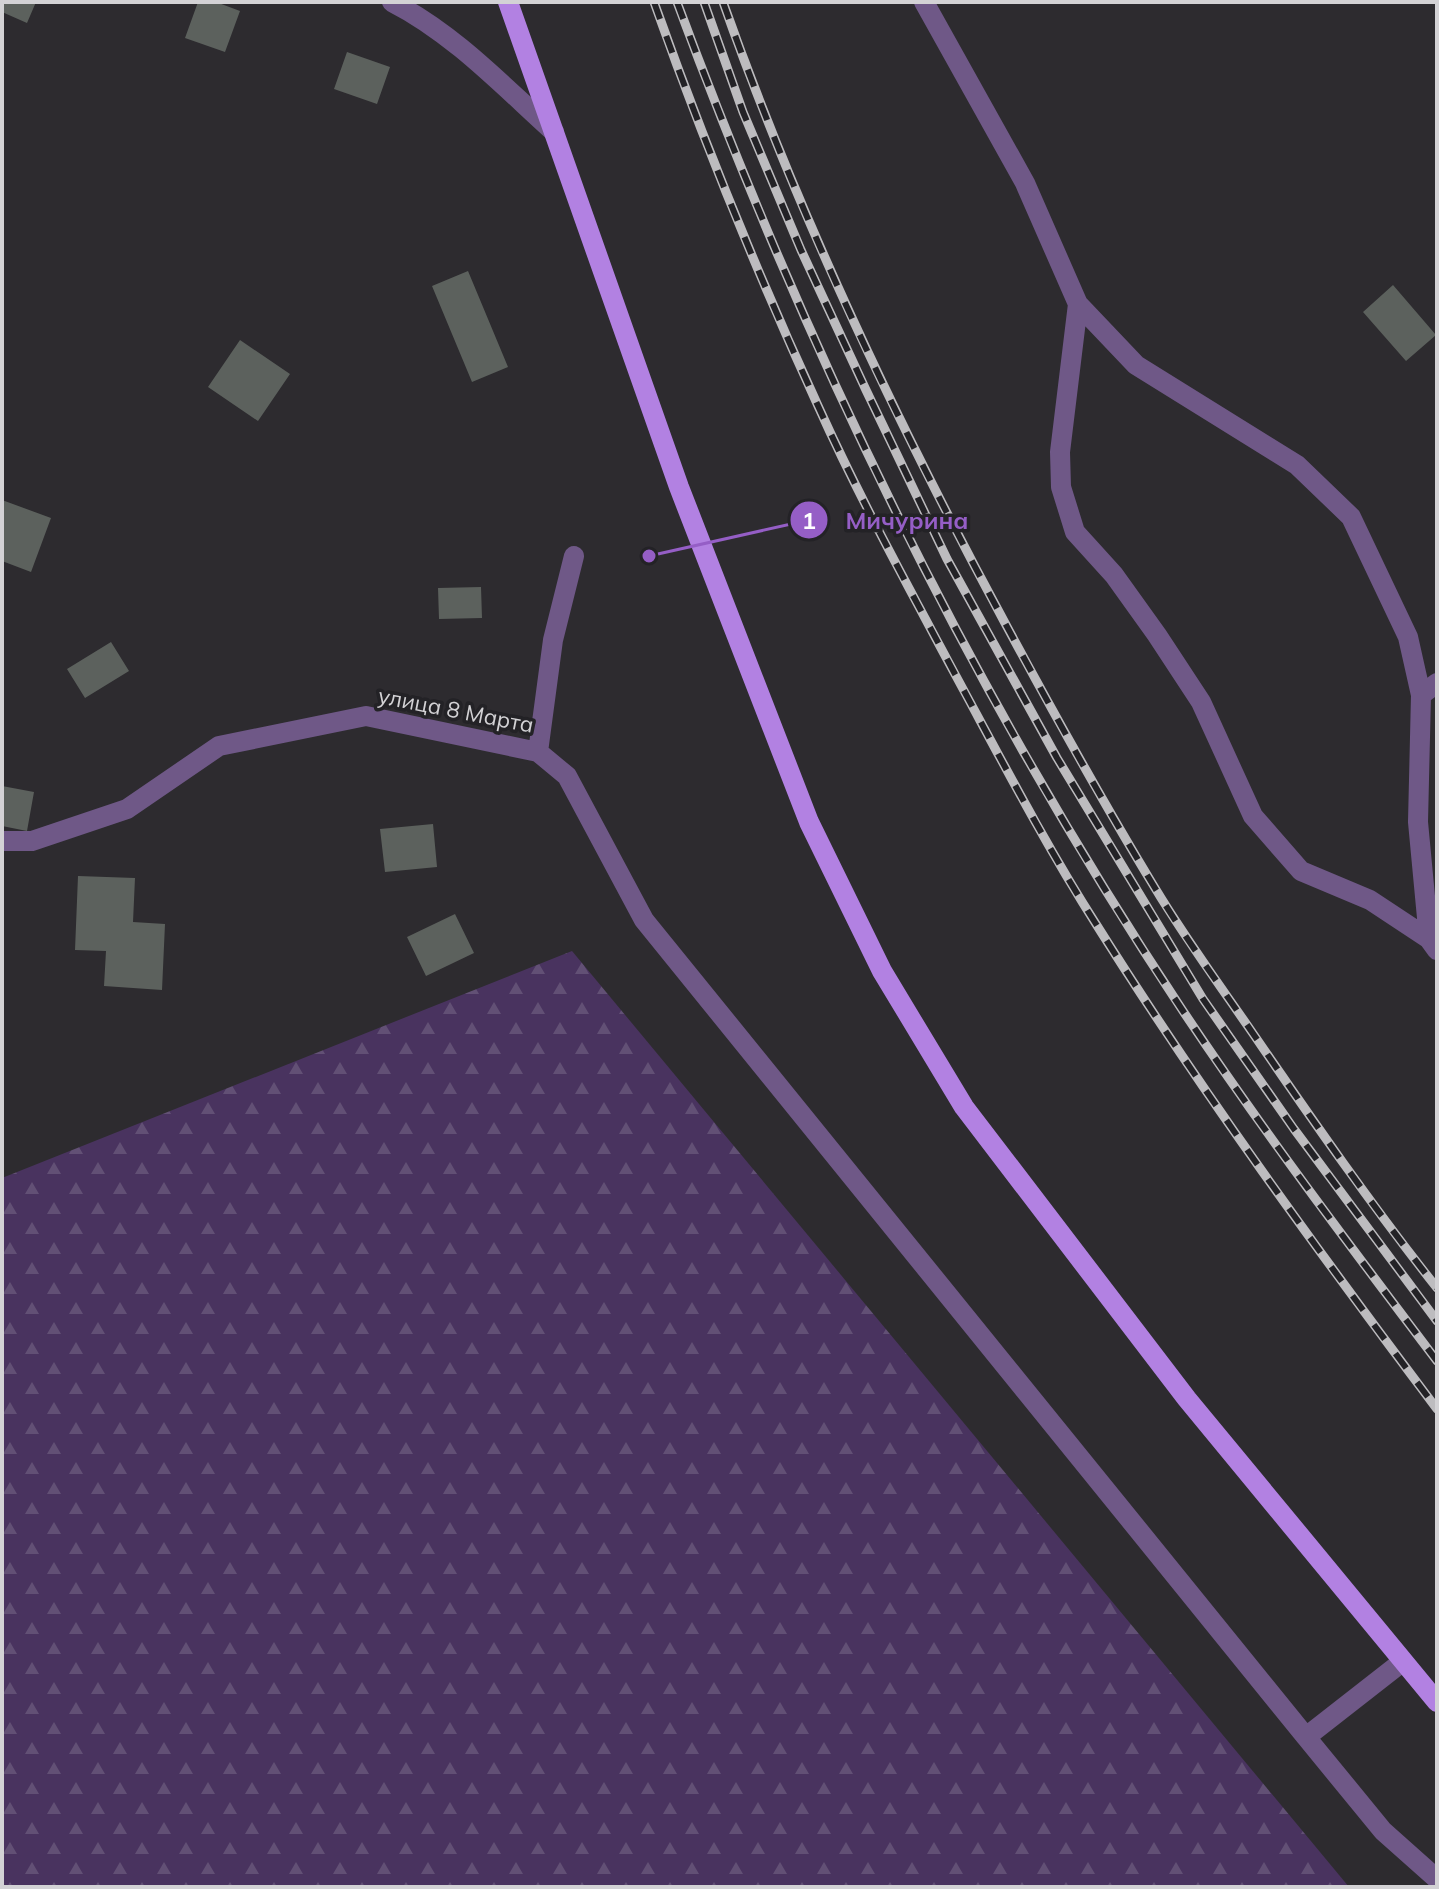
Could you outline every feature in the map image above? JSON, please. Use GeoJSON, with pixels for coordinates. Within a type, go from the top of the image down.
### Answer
{"type":"FeatureCollection","features":[{"type":"Feature","properties":{"kind":"main road"},"geometry":{"type":"LineString","coordinates":[[508,2],[679,487],[809,822],[882,971],[973,1120],[1187,1399],[1437,1702]]}},
{"type":"Feature","properties":{"kind":"street"},"geometry":{"type":"LineString","coordinates":[[392,2],[468,55],[554,132]]}},
{"type":"Feature","properties":{"kind":"street"},"geometry":{"type":"LineString","coordinates":[[924,2],[1025,183],[1078,304],[1136,365],[1297,465],[1351,517],[1429,689],[1418,822],[1433,944]]}},
{"type":"Feature","properties":{"kind":"street"},"geometry":{"type":"LineString","coordinates":[[1078,304],[1060,452],[1061,487],[1075,532],[1114,575],[1157,635],[1201,702],[1253,816],[1291,860],[1301,871],[1370,900],[1433,944]]}},
{"type":"Feature","properties":{"kind":"street","name":"улица 8 Марта"},"geometry":{"type":"LineString","coordinates":[[2,841],[32,841],[127,809],[219,746],[366,716],[538,752],[553,640],[574,556]]}},
{"type":"Feature","properties":{"kind":"street"},"geometry":{"type":"LineString","coordinates":[[538,752],[567,776],[644,920],[1383,1831],[1437,1879]]}},
{"type":"Feature","properties":{"kind":"street"},"geometry":{"type":"LineString","coordinates":[[1306,1737],[1402,1662]]}},
{"type":"Feature","properties":{"kind":"green space"},"geometry":{"type":"Polygon","coordinates":[[[572,951],[1349,1887],[2,1887],[2,1178],[572,951]]]}},
{"type":"Feature","properties":{"kind":"building"},"geometry":{"type":"Polygon","coordinates":[[[2,2],[36,2],[27,23],[2,12],[2,2]]]}},
{"type":"Feature","properties":{"kind":"building"},"geometry":{"type":"Polygon","coordinates":[[[198,2],[216,2],[240,11],[225,52],[185,38],[198,2]]]}},
{"type":"Feature","properties":{"kind":"building"},"geometry":{"type":"Polygon","coordinates":[[[347,52],[390,67],[377,104],[334,89],[347,52]]]}},
{"type":"Feature","properties":{"kind":"building"},"geometry":{"type":"Polygon","coordinates":[[[468,271],[508,367],[472,382],[432,286],[468,271]]]}},
{"type":"Feature","properties":{"kind":"building"},"geometry":{"type":"Polygon","coordinates":[[[1393,285],[1436,335],[1406,361],[1363,312],[1393,285]]]}},
{"type":"Feature","properties":{"kind":"building"},"geometry":{"type":"Polygon","coordinates":[[[240,340],[290,374],[258,421],[208,387],[240,340]]]}},
{"type":"Feature","properties":{"kind":"building"},"geometry":{"type":"Polygon","coordinates":[[[2,500],[51,518],[31,572],[2,561],[2,500]]]}},
{"type":"Feature","properties":{"kind":"building"},"geometry":{"type":"Polygon","coordinates":[[[481,587],[482,618],[439,619],[438,588],[481,587]]]}},
{"type":"Feature","properties":{"kind":"building"},"geometry":{"type":"Polygon","coordinates":[[[111,642],[129,671],[85,698],[67,669],[111,642]]]}},
{"type":"Feature","properties":{"kind":"building"},"geometry":{"type":"Polygon","coordinates":[[[2,786],[34,792],[27,831],[2,826],[2,786]]]}},
{"type":"Feature","properties":{"kind":"building"},"geometry":{"type":"Polygon","coordinates":[[[433,824],[437,867],[385,872],[380,829],[433,824]]]}},
{"type":"Feature","properties":{"kind":"building"},"geometry":{"type":"Polygon","coordinates":[[[78,876],[135,878],[133,922],[165,924],[162,990],[104,986],[106,951],[75,950],[78,876]]]}},
{"type":"Feature","properties":{"kind":"building"},"geometry":{"type":"Polygon","coordinates":[[[455,914],[474,953],[426,976],[407,937],[455,914]]]}},
{"type":"Feature","properties":{"kind":"railway"},"geometry":{"type":"LineString","coordinates":[[654,2],[732,207],[835,442],[903,577],[1024,801],[1077,894],[1177,1048],[1304,1230],[1437,1409]]}},
{"type":"Feature","properties":{"kind":"railway"},"geometry":{"type":"LineString","coordinates":[[677,2],[782,265],[840,394],[901,522],[1034,771],[1107,892],[1213,1056],[1437,1361]]}},
{"type":"Feature","properties":{"kind":"railway"},"geometry":{"type":"LineString","coordinates":[[704,2],[743,112],[801,250],[866,390],[947,559],[1057,758],[1203,999],[1294,1129],[1437,1321]]}},
{"type":"Feature","properties":{"kind":"railway"},"geometry":{"type":"LineString","coordinates":[[723,2],[784,162],[852,318],[965,548],[1060,723],[1135,855],[1191,944],[1343,1163],[1437,1288]]}},
{"type":"Feature","properties":{"kind":"place","name":"Мичурина"},"geometry":{"type":"Point","coordinates":[649,556]}}]}
